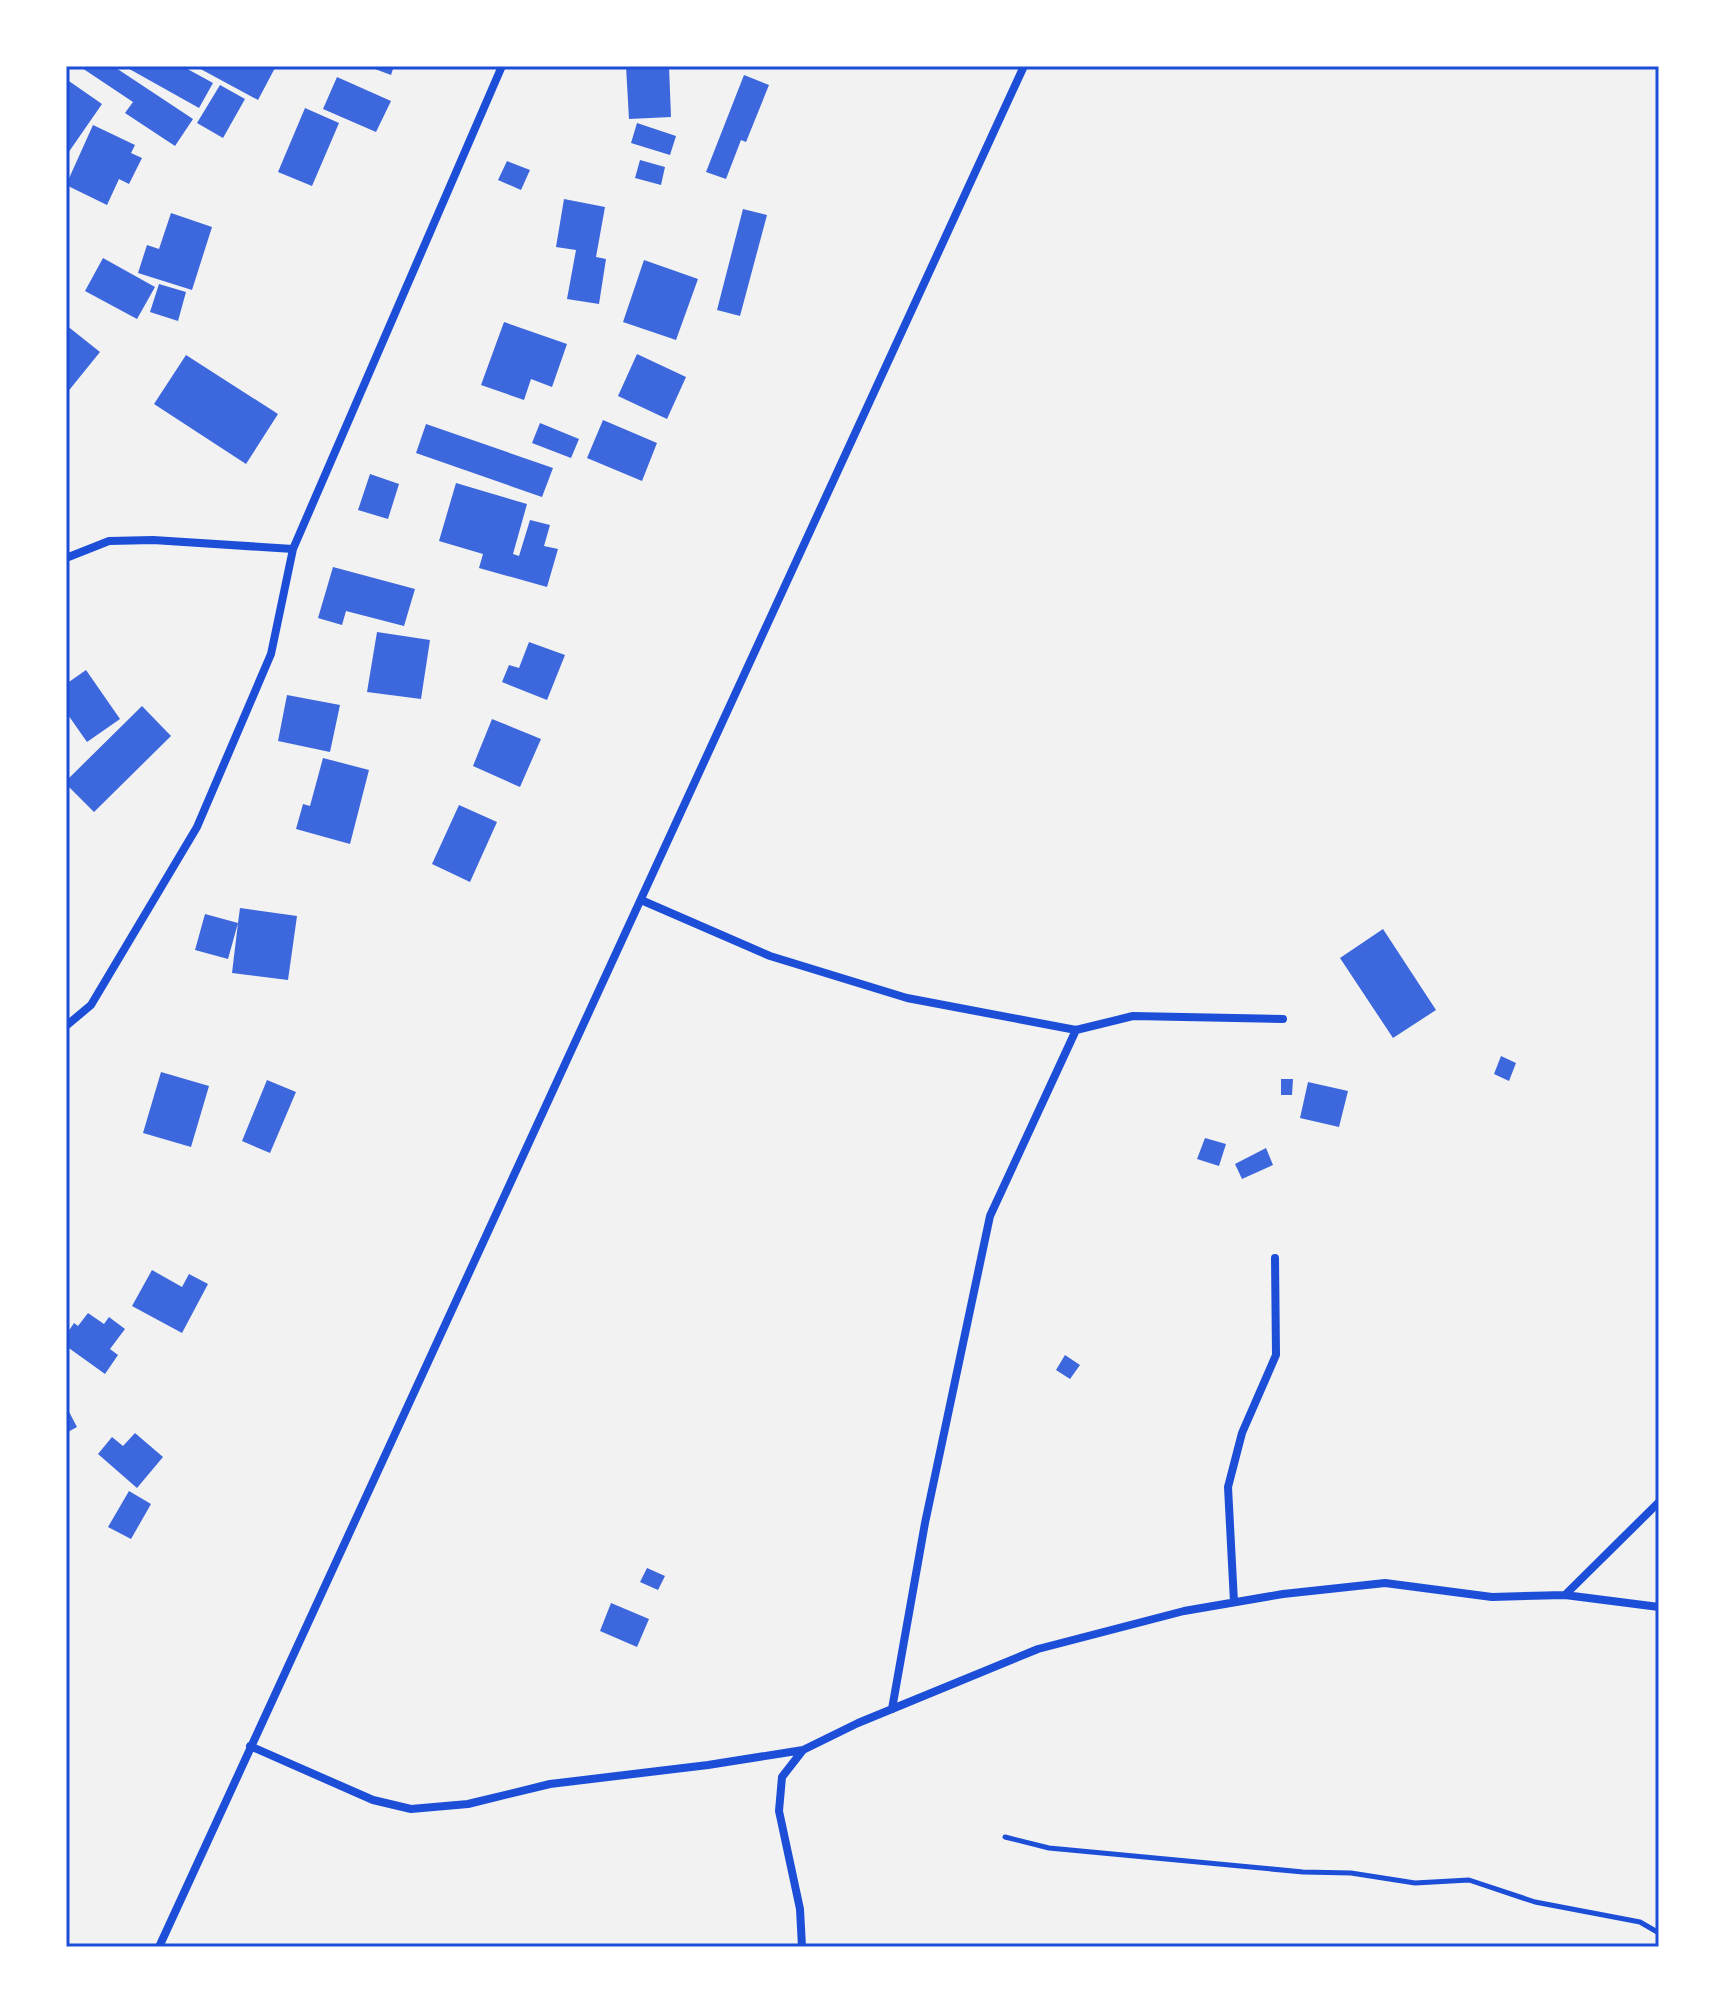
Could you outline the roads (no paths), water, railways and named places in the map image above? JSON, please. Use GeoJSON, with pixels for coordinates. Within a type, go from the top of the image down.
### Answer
{"type":"FeatureCollection","features":[{"type":"Feature","properties":{"kind":"street"},"geometry":{"type":"LineString","coordinates":[[66,1026],[91,1005],[197,827],[271,654],[293,549],[502,66]]}},
{"type":"Feature","properties":{"kind":"street"},"geometry":{"type":"LineString","coordinates":[[159,1947],[1024,66]]}},
{"type":"Feature","properties":{"kind":"street"},"geometry":{"type":"LineString","coordinates":[[66,558],[109,541],[153,540],[293,549]]}},
{"type":"Feature","properties":{"kind":"street"},"geometry":{"type":"LineString","coordinates":[[641,900],[770,956],[907,998],[1076,1030],[1133,1016],[1283,1019]]}},
{"type":"Feature","properties":{"kind":"street"},"geometry":{"type":"LineString","coordinates":[[892,1709],[925,1523],[990,1216],[1076,1030]]}},
{"type":"Feature","properties":{"kind":"street"},"geometry":{"type":"LineString","coordinates":[[1234,1602],[1228,1487],[1242,1433],[1276,1355],[1275,1258]]}},
{"type":"Feature","properties":{"kind":"street"},"geometry":{"type":"LineString","coordinates":[[1565,1595],[1659,1502]]}},
{"type":"Feature","properties":{"kind":"street"},"geometry":{"type":"LineString","coordinates":[[250,1746],[373,1800],[411,1809],[468,1804],[550,1784],[803,1750],[892,1709],[1038,1649],[1184,1611],[1234,1602],[1385,1583],[1492,1597],[1565,1595],[1659,1607]]}},
{"type":"Feature","properties":{"kind":"street"},"geometry":{"type":"LineString","coordinates":[[802,1947],[800,1909],[779,1811],[782,1777],[803,1750]]}}]}
